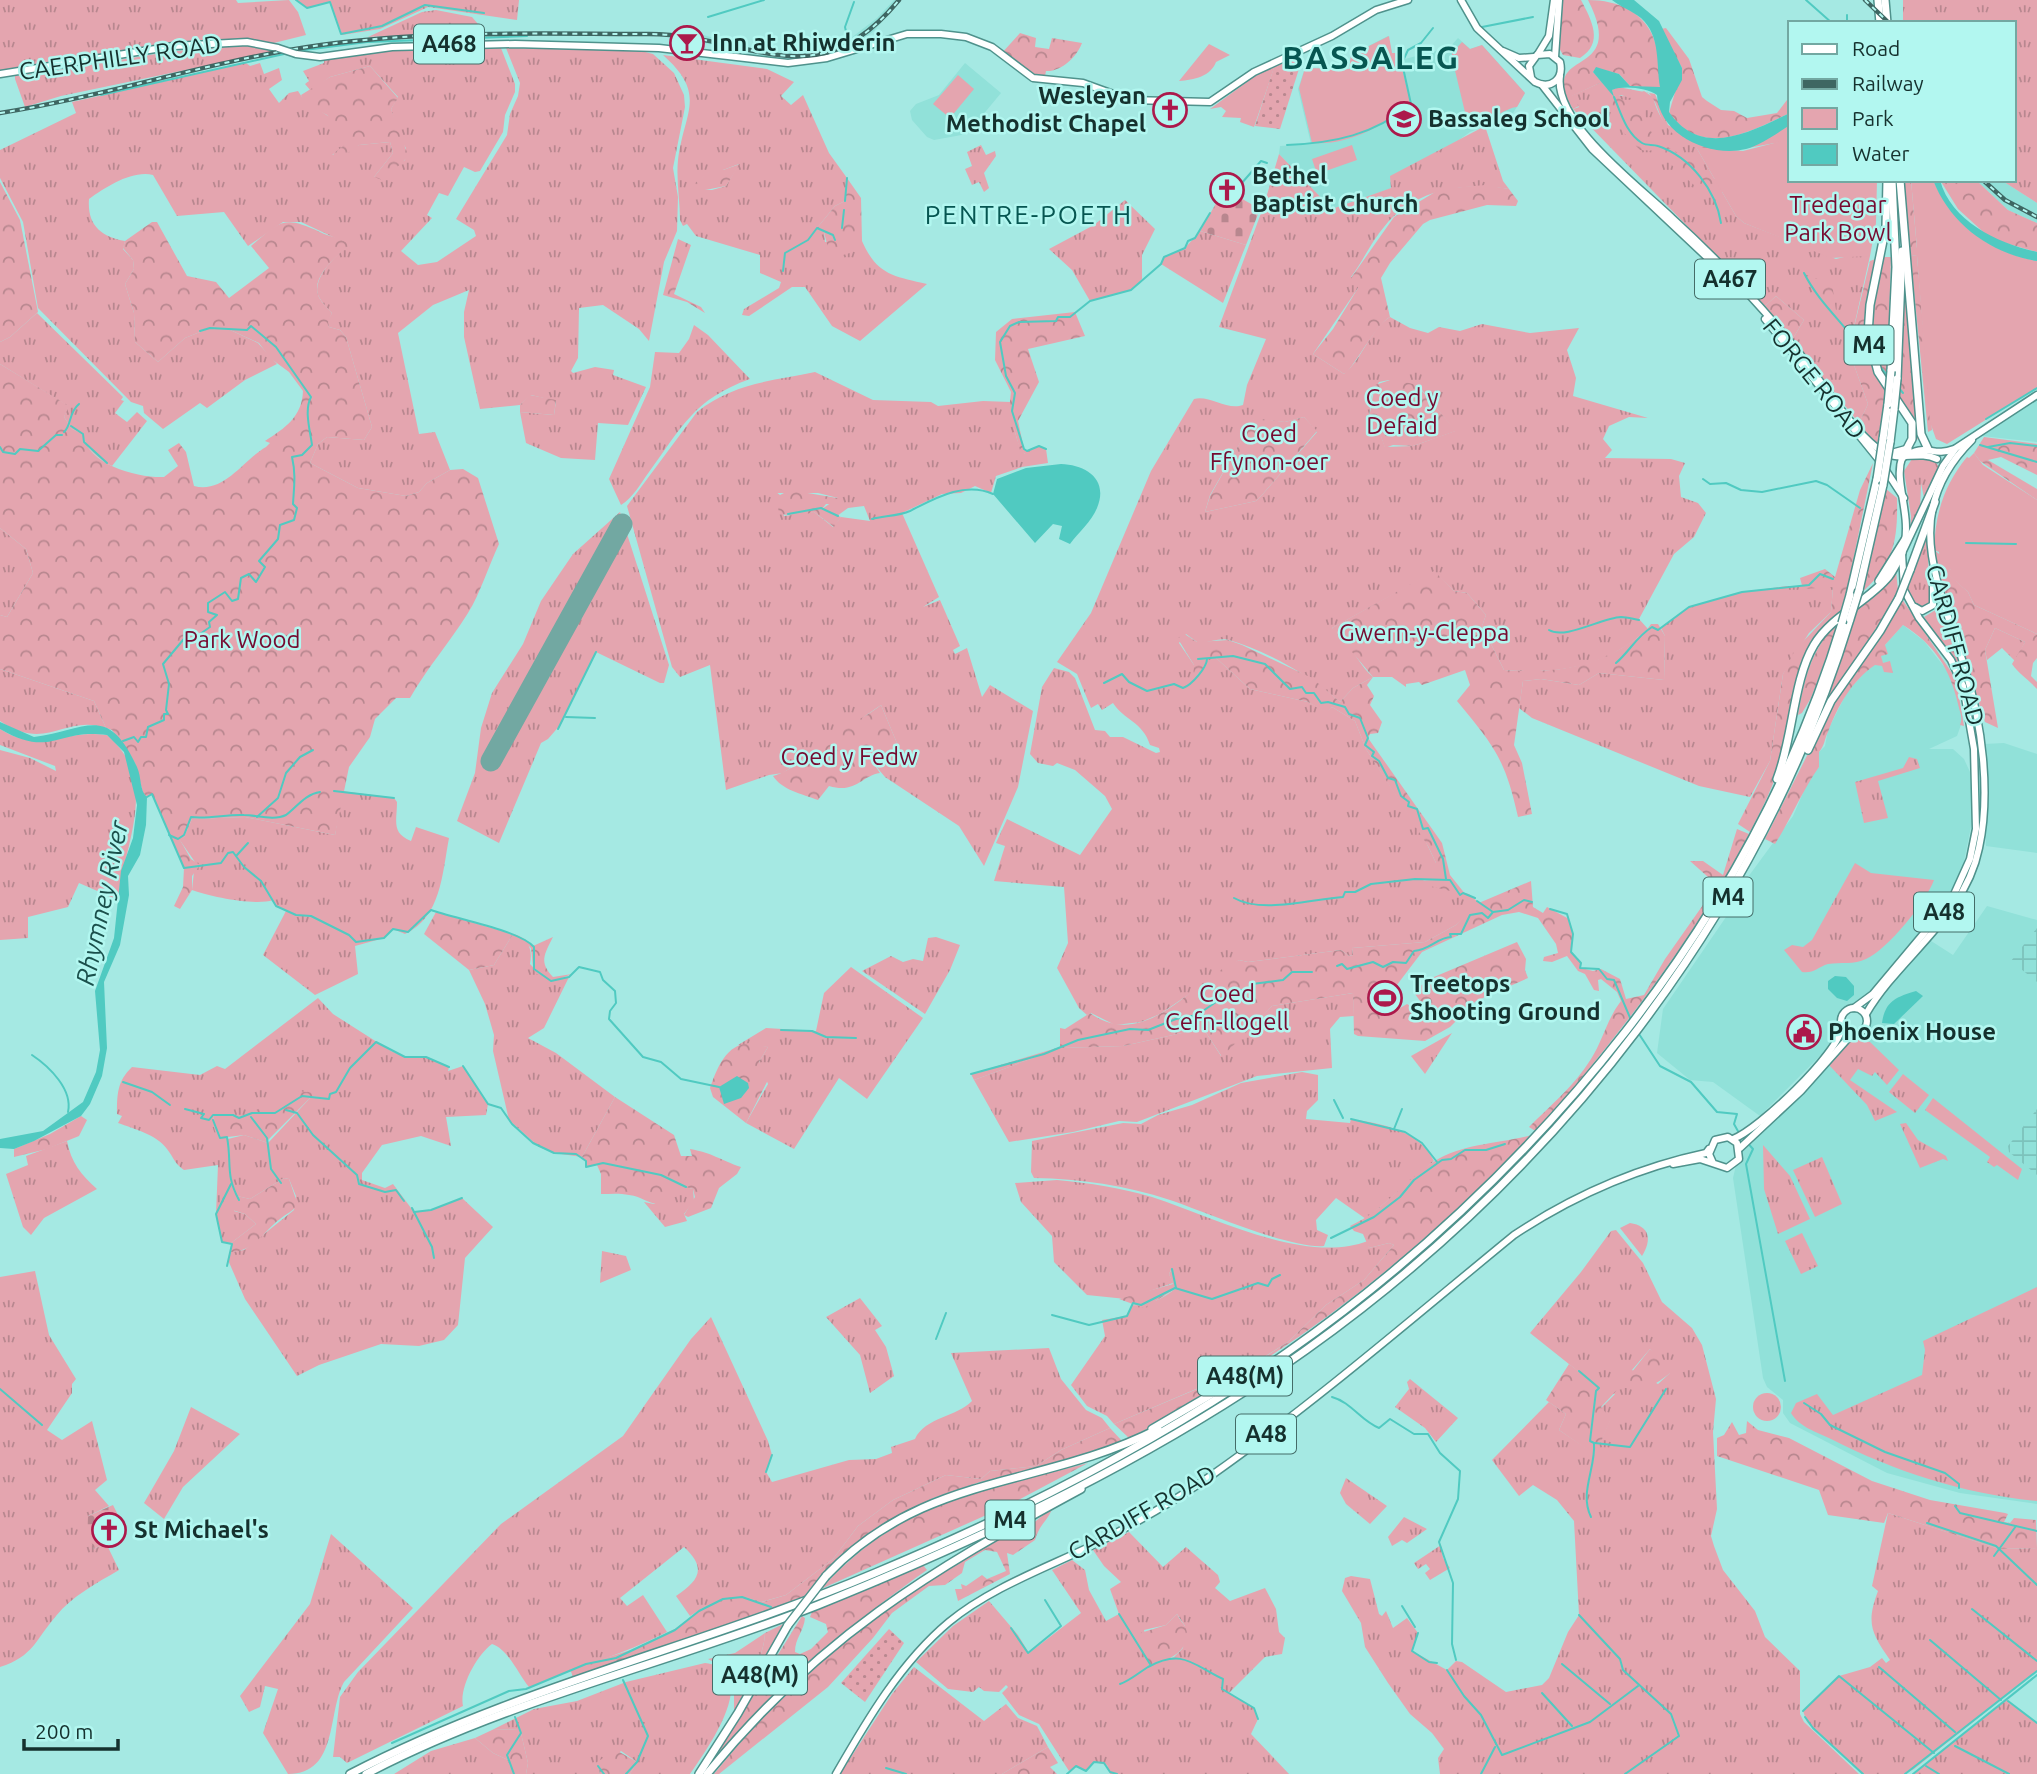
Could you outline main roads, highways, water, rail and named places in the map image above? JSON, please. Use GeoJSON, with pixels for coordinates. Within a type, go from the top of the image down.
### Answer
{"type":"FeatureCollection","features":[{"type":"Feature","properties":{"kind":"highway"},"geometry":{"type":"LineString","coordinates":[[1878,0],[1881,21]]}},
{"type":"Feature","properties":{"kind":"highway"},"geometry":{"type":"LineString","coordinates":[[1881,21],[1885,0]]}},
{"type":"Feature","properties":{"kind":"highway","name":"M4"},"geometry":{"type":"LineString","coordinates":[[1890,182],[1896,267],[1891,407]]}},
{"type":"Feature","properties":{"kind":"highway","name":"M4"},"geometry":{"type":"LineString","coordinates":[[1890,182],[1885,226],[1870,305],[1868,334],[1878,372],[1912,422],[1913,434],[1908,449]]}},
{"type":"Feature","properties":{"kind":"highway","name":"M4"},"geometry":{"type":"LineString","coordinates":[[1738,880],[1807,741],[1859,590],[1897,379],[1902,304],[1900,182]]}},
{"type":"Feature","properties":{"kind":"highway","name":"M4"},"geometry":{"type":"LineString","coordinates":[[1900,182],[1921,433],[1928,449]]}},
{"type":"Feature","properties":{"kind":"highway"},"geometry":{"type":"LineString","coordinates":[[1886,454],[1908,449]]}},
{"type":"Feature","properties":{"kind":"highway"},"geometry":{"type":"LineString","coordinates":[[1902,458],[1908,449]]}},
{"type":"Feature","properties":{"kind":"highway","name":"M4"},"geometry":{"type":"LineString","coordinates":[[350,1774],[494,1708],[691,1643],[875,1573],[1054,1490],[1223,1400],[1372,1291],[1461,1214],[1541,1139],[1657,991],[1739,863],[1796,747],[1842,624],[1880,482]]}},
{"type":"Feature","properties":{"kind":"highway","name":"M4"},"geometry":{"type":"LineString","coordinates":[[366,1774],[448,1734],[511,1709],[655,1663],[816,1606],[936,1554],[1065,1492],[1223,1400],[1304,1351],[1393,1283],[1484,1202],[1662,997],[1768,832],[1831,701],[1880,631],[1899,598],[1935,502]]}},
{"type":"Feature","properties":{"kind":"highway","name":"M4"},"geometry":{"type":"LineString","coordinates":[[1874,588],[1906,538]]}},
{"type":"Feature","properties":{"kind":"highway","name":"M4"},"geometry":{"type":"LineString","coordinates":[[1739,863],[1783,763],[1804,670],[1813,647],[1832,622],[1888,576],[1902,553]]}},
{"type":"Feature","properties":{"kind":"highway","name":"A48(M)"},"geometry":{"type":"LineString","coordinates":[[1111,1450],[1228,1386],[1372,1291]]}},
{"type":"Feature","properties":{"kind":"highway","name":"A48(M)"},"geometry":{"type":"LineString","coordinates":[[699,1774],[738,1713],[788,1625],[826,1576],[875,1533],[932,1502],[975,1487],[1066,1465],[1111,1450],[1223,1400]]}},
{"type":"Feature","properties":{"kind":"highway","name":"A48(M)"},"geometry":{"type":"LineString","coordinates":[[964,1553],[1165,1443],[1223,1400]]}},
{"type":"Feature","properties":{"kind":"highway","name":"A48(M)"},"geometry":{"type":"LineString","coordinates":[[707,1774],[764,1709],[836,1642],[893,1598],[1065,1492]]}},
{"type":"Feature","properties":{"kind":"main road","name":"CAERPHILLY ROAD"},"geometry":{"type":"LineString","coordinates":[[0,74],[174,46],[247,42],[320,57],[392,47],[515,44],[659,48],[788,63],[828,58],[906,34],[941,34],[975,39],[992,47],[1033,78],[1083,83],[1130,100],[1165,99],[1206,104],[1254,72],[1332,36],[1376,10],[1408,0]]}},
{"type":"Feature","properties":{"kind":"main road"},"geometry":{"type":"LineString","coordinates":[[1463,0],[1476,27],[1542,85],[1553,83],[1560,76],[1561,67],[1556,57],[1559,0]]}},
{"type":"Feature","properties":{"kind":"main road"},"geometry":{"type":"LineString","coordinates":[[1531,77],[1529,66],[1549,36],[1554,0]]}},
{"type":"Feature","properties":{"kind":"main road"},"geometry":{"type":"LineString","coordinates":[[1498,48],[1519,58],[1546,53],[1556,57]]}},
{"type":"Feature","properties":{"kind":"main road","name":"FORGE ROAD"},"geometry":{"type":"LineString","coordinates":[[1560,76],[1562,99],[1580,128],[1718,261],[1777,326],[1868,440],[1886,454],[1902,458]]}},
{"type":"Feature","properties":{"kind":"main road","name":"FORGE ROAD"},"geometry":{"type":"LineString","coordinates":[[1542,85],[1592,149],[1718,267],[1759,311],[1879,460],[1904,498]]}},
{"type":"Feature","properties":{"kind":"main road","name":"CARDIFF ROAD"},"geometry":{"type":"LineString","coordinates":[[1733,1139],[1763,1120],[1800,1085],[1835,1043],[1842,1027],[1843,1014],[1873,994],[1931,929],[1961,883],[1970,859],[1976,829],[1969,714],[1957,670],[1911,604],[1902,583],[1902,553],[1943,466],[1956,448],[2037,395]]}},
{"type":"Feature","properties":{"kind":"main road","name":"CARDIFF ROAD"},"geometry":{"type":"LineString","coordinates":[[1740,1148],[1801,1091],[1851,1035],[1866,1030],[1866,1014],[1957,901],[1973,869],[1981,836],[1981,761],[1975,709],[1966,670],[1932,567],[1930,539],[1935,502],[1944,481],[1958,455],[1989,424]]}},
{"type":"Feature","properties":{"kind":"main road"},"geometry":{"type":"LineString","coordinates":[[1902,553],[1908,515],[1899,471],[1902,458],[1915,450],[1941,452],[1956,448]]}},
{"type":"Feature","properties":{"kind":"main road"},"geometry":{"type":"LineString","coordinates":[[1928,449],[1943,466],[1944,481]]}},
{"type":"Feature","properties":{"kind":"main road"},"geometry":{"type":"LineString","coordinates":[[1902,458],[1922,454],[1937,459]]}},
{"type":"Feature","properties":{"kind":"main road"},"geometry":{"type":"LineString","coordinates":[[1902,484],[1904,468],[1912,457]]}},
{"type":"Feature","properties":{"kind":"main road"},"geometry":{"type":"LineString","coordinates":[[1911,604],[1922,611],[1933,605],[1936,596],[1932,567]]}},
{"type":"Feature","properties":{"kind":"main road"},"geometry":{"type":"LineString","coordinates":[[1854,1008],[1866,1014]]}},
{"type":"Feature","properties":{"kind":"main road"},"geometry":{"type":"LineString","coordinates":[[1842,1027],[1851,1035]]}},
{"type":"Feature","properties":{"kind":"main road"},"geometry":{"type":"LineString","coordinates":[[1719,1138],[1733,1139],[1740,1148],[1739,1159],[1734,1165],[1721,1168],[1713,1163],[1709,1149],[1719,1138]]}},
{"type":"Feature","properties":{"kind":"main road","name":"CARDIFF ROAD"},"geometry":{"type":"LineString","coordinates":[[836,1774],[882,1699],[911,1660],[949,1622],[984,1600],[1136,1521],[1210,1476],[1356,1364],[1514,1235],[1579,1195],[1651,1167],[1706,1153],[1709,1149]]}},
{"type":"Feature","properties":{"kind":"main road","name":"CARDIFF ROAD"},"geometry":{"type":"LineString","coordinates":[[1651,1167],[1700,1159],[1713,1163]]}},
{"type":"Feature","properties":{"kind":"water"},"geometry":{"type":"Polygon","coordinates":[[[1612,0],[1634,0],[1659,21],[1682,68],[1682,80],[1670,102],[1669,112],[1682,126],[1696,135],[1727,137],[1788,114],[1788,126],[1752,147],[1732,151],[1717,150],[1689,140],[1677,132],[1667,122],[1657,95],[1635,88],[1623,88],[1612,90],[1614,97],[1593,72],[1596,67],[1619,74],[1630,86],[1660,87],[1655,42],[1641,18],[1612,0]]]}},
{"type":"Feature","properties":{"kind":"water"},"geometry":{"type":"Polygon","coordinates":[[[1934,182],[1941,182],[1955,208],[1979,229],[2008,243],[2037,252],[2037,261],[2004,252],[1988,244],[1961,223],[1940,196],[1934,182]]]}},
{"type":"Feature","properties":{"kind":"water"},"geometry":{"type":"Polygon","coordinates":[[[1061,464],[1079,467],[1093,476],[1100,489],[1097,508],[1070,544],[1059,539],[1062,526],[1053,524],[1035,543],[993,494],[997,479],[1026,468],[1061,464]]]}},
{"type":"Feature","properties":{"kind":"water"},"geometry":{"type":"Polygon","coordinates":[[[0,722],[34,737],[94,725],[105,728],[116,734],[126,747],[137,767],[147,797],[146,825],[140,855],[128,876],[129,895],[120,945],[104,982],[107,1048],[102,1076],[90,1104],[81,1116],[14,1149],[0,1148],[0,1139],[43,1131],[83,1102],[96,1072],[100,1050],[95,991],[114,938],[121,871],[133,838],[137,805],[124,752],[107,735],[76,735],[54,741],[31,742],[0,729],[0,722]]]}},
{"type":"Feature","properties":{"kind":"water"},"geometry":{"type":"Polygon","coordinates":[[[1835,976],[1846,977],[1854,986],[1854,995],[1847,1001],[1837,998],[1828,989],[1828,981],[1835,976]]]}},
{"type":"Feature","properties":{"kind":"water"},"geometry":{"type":"Polygon","coordinates":[[[1916,991],[1923,996],[1894,1024],[1882,1023],[1886,1010],[1893,1001],[1916,991]]]}},
{"type":"Feature","properties":{"kind":"water"},"geometry":{"type":"Polygon","coordinates":[[[737,1076],[748,1083],[749,1088],[741,1098],[724,1104],[719,1087],[737,1076]]]}},
{"type":"Feature","properties":{"kind":"waterway"},"geometry":{"type":"LineString","coordinates":[[296,0],[307,8],[330,2],[341,34],[382,26],[425,5],[484,13]]}},
{"type":"Feature","properties":{"kind":"waterway"},"geometry":{"type":"LineString","coordinates":[[708,17],[764,0]]}},
{"type":"Feature","properties":{"kind":"waterway"},"geometry":{"type":"LineString","coordinates":[[1806,0],[1830,21]]}},
{"type":"Feature","properties":{"kind":"waterway"},"geometry":{"type":"LineString","coordinates":[[847,36],[845,27],[854,2]]}},
{"type":"Feature","properties":{"kind":"waterway"},"geometry":{"type":"LineString","coordinates":[[1847,15],[1847,21]]}},
{"type":"Feature","properties":{"kind":"waterway"},"geometry":{"type":"LineString","coordinates":[[1482,27],[1533,17]]}},
{"type":"Feature","properties":{"kind":"waterway"},"geometry":{"type":"LineString","coordinates":[[1287,145],[1321,142],[1353,135],[1383,123],[1411,104],[1402,63],[1408,50],[1421,43],[1433,28]]}},
{"type":"Feature","properties":{"kind":"waterway"},"geometry":{"type":"LineString","coordinates":[[297,51],[367,42],[527,36]]}},
{"type":"Feature","properties":{"kind":"waterway"},"geometry":{"type":"LineString","coordinates":[[101,95],[284,54]]}},
{"type":"Feature","properties":{"kind":"waterway"},"geometry":{"type":"LineString","coordinates":[[1614,97],[1636,139],[1670,151],[1700,177],[1714,199],[1721,223]]}},
{"type":"Feature","properties":{"kind":"waterway"},"geometry":{"type":"LineString","coordinates":[[1241,184],[1261,161],[1267,163]]}},
{"type":"Feature","properties":{"kind":"waterway"},"geometry":{"type":"LineString","coordinates":[[845,201],[847,178]]}},
{"type":"Feature","properties":{"kind":"waterway"},"geometry":{"type":"LineString","coordinates":[[842,228],[844,210]]}},
{"type":"Feature","properties":{"kind":"waterway"},"geometry":{"type":"LineString","coordinates":[[1046,449],[1039,446],[1027,451],[1024,449],[1012,411],[1015,393],[1006,376],[1000,342],[1010,326],[1019,322],[1056,321],[1058,317],[1070,317],[1090,301],[1131,290],[1161,264],[1164,257],[1185,248],[1188,241],[1195,238],[1210,213]]}},
{"type":"Feature","properties":{"kind":"waterway"},"geometry":{"type":"LineString","coordinates":[[783,271],[785,253],[808,240],[817,228],[833,235],[835,240]]}},
{"type":"Feature","properties":{"kind":"waterway"},"geometry":{"type":"LineString","coordinates":[[1804,273],[1817,294],[1864,352]]}},
{"type":"Feature","properties":{"kind":"waterway"},"geometry":{"type":"LineString","coordinates":[[123,741],[134,737],[138,742],[141,737],[146,737],[148,727],[164,720],[164,714],[168,714],[166,710],[169,684],[163,664],[188,634],[200,634],[210,627],[209,622],[217,615],[208,612],[208,603],[225,592],[232,601],[238,599],[241,578],[249,574],[256,582],[265,567],[259,561],[278,539],[280,525],[294,520],[297,508],[293,504],[292,457],[302,455],[312,445],[308,414],[311,397],[276,347],[251,326],[247,330],[210,328],[200,331]]}},
{"type":"Feature","properties":{"kind":"waterway"},"geometry":{"type":"LineString","coordinates":[[1881,368],[1887,375]]}},
{"type":"Feature","properties":{"kind":"waterway"},"geometry":{"type":"LineString","coordinates":[[1898,387],[1903,393]]}},
{"type":"Feature","properties":{"kind":"waterway"},"geometry":{"type":"LineString","coordinates":[[1986,419],[2037,388]]}},
{"type":"Feature","properties":{"kind":"waterway"},"geometry":{"type":"LineString","coordinates":[[64,432],[79,404]]}},
{"type":"Feature","properties":{"kind":"waterway"},"geometry":{"type":"LineString","coordinates":[[71,426],[83,434],[84,442],[107,463]]}},
{"type":"Feature","properties":{"kind":"waterway"},"geometry":{"type":"LineString","coordinates":[[0,447],[3,452],[15,454],[20,449],[38,451],[56,435],[62,435]]}},
{"type":"Feature","properties":{"kind":"waterway"},"geometry":{"type":"LineString","coordinates":[[1988,447],[2010,443],[2037,446]]}},
{"type":"Feature","properties":{"kind":"waterway"},"geometry":{"type":"LineString","coordinates":[[1980,445],[2037,462]]}},
{"type":"Feature","properties":{"kind":"waterway"},"geometry":{"type":"LineString","coordinates":[[1703,479],[1710,484],[1726,483],[1741,490],[1762,492],[1816,481],[1827,485],[1860,508]]}},
{"type":"Feature","properties":{"kind":"waterway"},"geometry":{"type":"LineString","coordinates":[[872,519],[906,513],[950,493],[971,489],[993,494]]}},
{"type":"Feature","properties":{"kind":"waterway"},"geometry":{"type":"LineString","coordinates":[[788,514],[821,508],[838,516]]}},
{"type":"Feature","properties":{"kind":"waterway"},"geometry":{"type":"LineString","coordinates":[[1966,543],[2016,544]]}},
{"type":"Feature","properties":{"kind":"waterway"},"geometry":{"type":"LineString","coordinates":[[1616,663],[1646,631],[1652,627],[1658,630],[1689,607],[1742,592],[1809,585],[1820,574],[1833,579]]}},
{"type":"Feature","properties":{"kind":"waterway"},"geometry":{"type":"LineString","coordinates":[[1549,630],[1574,631],[1621,617],[1639,620]]}},
{"type":"Feature","properties":{"kind":"waterway"},"geometry":{"type":"LineString","coordinates":[[558,729],[596,652]]}},
{"type":"Feature","properties":{"kind":"waterway"},"geometry":{"type":"LineString","coordinates":[[1198,659],[1233,656],[1265,664],[1290,689],[1302,687],[1306,693],[1314,693],[1321,703],[1328,702],[1345,707],[1349,714],[1360,718],[1368,738],[1365,745],[1374,752],[1372,756],[1379,761],[1388,778],[1395,780],[1401,796],[1409,802],[1408,806],[1417,809],[1423,829],[1428,828],[1443,859],[1446,879]]}},
{"type":"Feature","properties":{"kind":"waterway"},"geometry":{"type":"LineString","coordinates":[[1104,683],[1122,674],[1129,682],[1147,691],[1174,684],[1183,688],[1198,675],[1207,659]]}},
{"type":"Feature","properties":{"kind":"waterway"},"geometry":{"type":"LineString","coordinates":[[566,717],[595,718]]}},
{"type":"Feature","properties":{"kind":"waterway"},"geometry":{"type":"LineString","coordinates":[[257,817],[278,798],[286,773],[300,757],[313,750]]}},
{"type":"Feature","properties":{"kind":"waterway"},"geometry":{"type":"LineString","coordinates":[[334,791],[394,798]]}},
{"type":"Feature","properties":{"kind":"waterway"},"geometry":{"type":"LineString","coordinates":[[169,835],[178,839],[184,835],[191,817],[281,817],[310,795],[320,792]]}},
{"type":"Feature","properties":{"kind":"waterway"},"geometry":{"type":"LineString","coordinates":[[147,797],[152,794],[184,868],[221,863],[228,853],[233,852],[244,867],[261,881],[276,906],[296,915],[311,916],[349,935],[356,942],[384,938],[393,929],[408,932],[431,910],[501,930],[526,941],[534,947],[534,969],[551,981],[569,977],[579,967],[600,972],[603,980],[615,991],[616,1003],[610,1011],[609,1019],[643,1057],[661,1062],[681,1079],[719,1087]]}},
{"type":"Feature","properties":{"kind":"waterway"},"geometry":{"type":"LineString","coordinates":[[237,855],[248,843]]}},
{"type":"Feature","properties":{"kind":"waterway"},"geometry":{"type":"LineString","coordinates":[[1234,898],[1258,905],[1287,904],[1343,897],[1345,892],[1355,892],[1371,884],[1415,879],[1450,880],[1460,895],[1463,893],[1475,898]]}},
{"type":"Feature","properties":{"kind":"waterway"},"geometry":{"type":"LineString","coordinates":[[1477,901],[1493,912],[1508,910],[1524,900],[1532,902]]}},
{"type":"Feature","properties":{"kind":"waterway"},"geometry":{"type":"LineString","coordinates":[[1550,909],[1567,914],[1573,934],[1571,952],[1581,963],[1580,968],[1599,969],[1607,979],[1614,980],[1631,1020]]}},
{"type":"Feature","properties":{"kind":"waterway"},"geometry":{"type":"LineString","coordinates":[[1337,966],[1342,964],[1347,969],[1373,962],[1383,967],[1393,962],[1406,963],[1414,951],[1451,937],[1450,934],[1461,934],[1470,915],[1482,913],[1488,918],[1493,912]]}},
{"type":"Feature","properties":{"kind":"waterway"},"geometry":{"type":"LineString","coordinates":[[1200,1013],[1229,993],[1234,996],[1240,990],[1248,991],[1252,984],[1283,980],[1292,972],[1312,972]]}},
{"type":"Feature","properties":{"kind":"waterway"},"geometry":{"type":"LineString","coordinates":[[971,1074],[1044,1054],[1078,1040],[1130,1029],[1148,1030],[1176,1019],[1197,1015]]}},
{"type":"Feature","properties":{"kind":"waterway"},"geometry":{"type":"LineString","coordinates":[[781,1030],[812,1031],[826,1037],[856,1038]]}},
{"type":"Feature","properties":{"kind":"waterway"},"geometry":{"type":"LineString","coordinates":[[1639,1034],[1660,1066],[1691,1082],[1717,1112],[1737,1114],[1734,1124],[1739,1133]]}},
{"type":"Feature","properties":{"kind":"waterway"},"geometry":{"type":"LineString","coordinates":[[185,1109],[204,1114],[201,1118],[209,1120],[213,1115],[233,1115],[239,1118],[252,1113],[275,1113],[302,1096],[329,1099],[350,1068],[376,1042],[405,1057],[426,1057],[449,1067]]}},
{"type":"Feature","properties":{"kind":"waterway"},"geometry":{"type":"LineString","coordinates":[[32,1055],[46,1066],[64,1087],[69,1104],[68,1112]]}},
{"type":"Feature","properties":{"kind":"waterway"},"geometry":{"type":"LineString","coordinates":[[463,1066],[488,1104],[501,1108],[512,1124],[533,1143],[554,1153],[576,1154],[586,1161],[586,1167],[603,1163],[661,1175],[686,1187]]}},
{"type":"Feature","properties":{"kind":"waterway"},"geometry":{"type":"LineString","coordinates":[[123,1082],[152,1092],[170,1105]]}},
{"type":"Feature","properties":{"kind":"waterway"},"geometry":{"type":"LineString","coordinates":[[1334,1100],[1343,1118]]}},
{"type":"Feature","properties":{"kind":"waterway"},"geometry":{"type":"LineString","coordinates":[[1394,1129],[1402,1109]]}},
{"type":"Feature","properties":{"kind":"waterway"},"geometry":{"type":"LineString","coordinates":[[286,1110],[297,1113],[313,1135],[357,1175],[359,1184],[385,1192],[396,1190],[404,1201]]}},
{"type":"Feature","properties":{"kind":"waterway"},"geometry":{"type":"LineString","coordinates":[[251,1117],[267,1138],[271,1169],[281,1183]]}},
{"type":"Feature","properties":{"kind":"waterway"},"geometry":{"type":"LineString","coordinates":[[1351,1119],[1405,1132],[1422,1143],[1437,1162]]}},
{"type":"Feature","properties":{"kind":"waterway"},"geometry":{"type":"LineString","coordinates":[[213,1120],[220,1138],[227,1137],[230,1176],[239,1200]]}},
{"type":"Feature","properties":{"kind":"waterway"},"geometry":{"type":"LineString","coordinates":[[1743,1138],[1753,1149],[1746,1164],[1785,1381]]}},
{"type":"Feature","properties":{"kind":"waterway"},"geometry":{"type":"LineString","coordinates":[[1331,1238],[1374,1217],[1400,1197],[1414,1180],[1442,1160],[1451,1159],[1465,1150],[1486,1150],[1505,1144]]}},
{"type":"Feature","properties":{"kind":"waterway"},"geometry":{"type":"LineString","coordinates":[[227,1266],[232,1244],[222,1242],[216,1214],[231,1184]]}},
{"type":"Feature","properties":{"kind":"waterway"},"geometry":{"type":"LineString","coordinates":[[414,1212],[431,1210],[462,1198]]}},
{"type":"Feature","properties":{"kind":"waterway"},"geometry":{"type":"LineString","coordinates":[[412,1208],[432,1247],[434,1258]]}},
{"type":"Feature","properties":{"kind":"waterway"},"geometry":{"type":"LineString","coordinates":[[1172,1269],[1176,1288]]}},
{"type":"Feature","properties":{"kind":"waterway"},"geometry":{"type":"LineString","coordinates":[[1052,1315],[1089,1325],[1127,1316],[1133,1303],[1141,1305],[1175,1288],[1212,1299],[1258,1283],[1268,1286],[1272,1279],[1280,1275]]}},
{"type":"Feature","properties":{"kind":"waterway"},"geometry":{"type":"LineString","coordinates":[[936,1339],[946,1313]]}},
{"type":"Feature","properties":{"kind":"waterway"},"geometry":{"type":"LineString","coordinates":[[1579,1371],[1599,1388],[1596,1391],[1590,1441],[1594,1443],[1587,1490],[1591,1517]]}},
{"type":"Feature","properties":{"kind":"waterway"},"geometry":{"type":"LineString","coordinates":[[0,1389],[42,1425]]}},
{"type":"Feature","properties":{"kind":"waterway"},"geometry":{"type":"LineString","coordinates":[[1595,1443],[1630,1447],[1666,1389]]}},
{"type":"Feature","properties":{"kind":"waterway"},"geometry":{"type":"LineString","coordinates":[[1332,1397],[1339,1399],[1379,1428],[1390,1419],[1414,1434],[1428,1434],[1440,1453],[1460,1471],[1458,1499],[1439,1542],[1453,1583],[1452,1644],[1456,1660]]}},
{"type":"Feature","properties":{"kind":"waterway"},"geometry":{"type":"LineString","coordinates":[[1804,1403],[1821,1414],[1830,1425],[1885,1452],[1945,1473],[1959,1484],[1959,1488]]}},
{"type":"Feature","properties":{"kind":"waterway"},"geometry":{"type":"LineString","coordinates":[[766,1472],[772,1455]]}},
{"type":"Feature","properties":{"kind":"waterway"},"geometry":{"type":"LineString","coordinates":[[1955,1506],[1960,1513],[2037,1531]]}},
{"type":"Feature","properties":{"kind":"waterway"},"geometry":{"type":"LineString","coordinates":[[1927,1523],[1996,1546],[2037,1585]]}},
{"type":"Feature","properties":{"kind":"waterway"},"geometry":{"type":"LineString","coordinates":[[1994,1556],[2016,1526]]}},
{"type":"Feature","properties":{"kind":"waterway"},"geometry":{"type":"LineString","coordinates":[[392,1743],[509,1691],[526,1689],[586,1664],[616,1658],[675,1630],[699,1611],[723,1599],[742,1597],[771,1607]]}},
{"type":"Feature","properties":{"kind":"waterway"},"geometry":{"type":"LineString","coordinates":[[1011,1628],[1028,1653],[1061,1626],[1045,1600]]}},
{"type":"Feature","properties":{"kind":"waterway"},"geometry":{"type":"LineString","coordinates":[[1402,1606],[1415,1627]]}},
{"type":"Feature","properties":{"kind":"waterway"},"geometry":{"type":"LineString","coordinates":[[1972,1609],[2037,1661]]}},
{"type":"Feature","properties":{"kind":"waterway"},"geometry":{"type":"LineString","coordinates":[[1119,1614],[1150,1664]]}},
{"type":"Feature","properties":{"kind":"waterway"},"geometry":{"type":"LineString","coordinates":[[1579,1615],[1620,1659],[1623,1670],[1671,1714],[1679,1736],[1625,1774]]}},
{"type":"Feature","properties":{"kind":"waterway"},"geometry":{"type":"LineString","coordinates":[[1418,1633],[1412,1651],[1429,1662],[1437,1663]]}},
{"type":"Feature","properties":{"kind":"waterway"},"geometry":{"type":"LineString","coordinates":[[1930,1640],[2001,1700]]}},
{"type":"Feature","properties":{"kind":"waterway"},"geometry":{"type":"LineString","coordinates":[[1120,1684],[1160,1661],[1187,1661],[1223,1679],[1222,1689],[1254,1708],[1258,1719]]}},
{"type":"Feature","properties":{"kind":"waterway"},"geometry":{"type":"LineString","coordinates":[[1562,1664],[1610,1704]]}},
{"type":"Feature","properties":{"kind":"waterway"},"geometry":{"type":"LineString","coordinates":[[1879,1667],[1955,1732]]}},
{"type":"Feature","properties":{"kind":"waterway"},"geometry":{"type":"LineString","coordinates":[[1447,1670],[1464,1696],[1481,1715],[1502,1755],[1590,1722],[1638,1686]]}},
{"type":"Feature","properties":{"kind":"waterway"},"geometry":{"type":"LineString","coordinates":[[1905,1774],[2037,1671]]}},
{"type":"Feature","properties":{"kind":"waterway"},"geometry":{"type":"LineString","coordinates":[[1913,1774],[2037,1675]]}},
{"type":"Feature","properties":{"kind":"waterway"},"geometry":{"type":"LineString","coordinates":[[1803,1711],[1839,1676],[1934,1753]]}},
{"type":"Feature","properties":{"kind":"waterway"},"geometry":{"type":"LineString","coordinates":[[623,1680],[648,1736],[637,1762],[626,1774]]}},
{"type":"Feature","properties":{"kind":"waterway"},"geometry":{"type":"LineString","coordinates":[[1542,1693],[1572,1726]]}},
{"type":"Feature","properties":{"kind":"waterway"},"geometry":{"type":"LineString","coordinates":[[2008,1701],[2037,1723]]}},
{"type":"Feature","properties":{"kind":"waterway"},"geometry":{"type":"LineString","coordinates":[[514,1774],[507,1755],[521,1733],[515,1717]]}},
{"type":"Feature","properties":{"kind":"waterway"},"geometry":{"type":"LineString","coordinates":[[1805,1717],[1813,1728],[1863,1774]]}},
{"type":"Feature","properties":{"kind":"waterway"},"geometry":{"type":"LineString","coordinates":[[1955,1746],[2009,1774]]}},
{"type":"Feature","properties":{"kind":"waterway"},"geometry":{"type":"LineString","coordinates":[[1481,1774],[1495,1747]]}},
{"type":"Feature","properties":{"kind":"waterway"},"geometry":{"type":"LineString","coordinates":[[1067,1774],[1076,1766],[1086,1771],[1094,1762],[1104,1763],[1110,1772],[1117,1774]]}},
{"type":"Feature","properties":{"kind":"waterway"},"geometry":{"type":"LineString","coordinates":[[598,1766],[604,1774]]}},
{"type":"Feature","properties":{"kind":"waterway"},"geometry":{"type":"LineString","coordinates":[[1926,1766],[1939,1774]]}},
{"type":"Feature","properties":{"kind":"waterway"},"geometry":{"type":"LineString","coordinates":[[886,1768],[906,1774]]}},
{"type":"Feature","properties":{"kind":"railway"},"geometry":{"type":"LineString","coordinates":[[0,113],[281,52],[403,37],[649,34],[685,37],[780,55],[810,56],[839,48],[868,31],[899,0]]}},
{"type":"Feature","properties":{"kind":"railway"},"geometry":{"type":"LineString","coordinates":[[1865,0],[1887,21]]}},
{"type":"Feature","properties":{"kind":"railway"},"geometry":{"type":"LineString","coordinates":[[1985,182],[2005,200],[2037,217]]}},
{"type":"Feature","properties":{"kind":"place","name":"Inn at Rhiwderin"},"geometry":{"type":"Point","coordinates":[687,43]}},
{"type":"Feature","properties":{"kind":"place","name":"Wesleyan Methodist Chapel"},"geometry":{"type":"Point","coordinates":[1170,110]}},
{"type":"Feature","properties":{"kind":"place","name":"Bassaleg School"},"geometry":{"type":"Point","coordinates":[1404,119]}},
{"type":"Feature","properties":{"kind":"place","name":"Bethel Baptist Church"},"geometry":{"type":"Point","coordinates":[1227,190]}},
{"type":"Feature","properties":{"kind":"place","name":"Treetops Shooting Ground"},"geometry":{"type":"Point","coordinates":[1385,998]}},
{"type":"Feature","properties":{"kind":"place","name":"Phoenix House"},"geometry":{"type":"Point","coordinates":[1804,1032]}},
{"type":"Feature","properties":{"kind":"place","name":"St Michael's"},"geometry":{"type":"Point","coordinates":[109,1530]}},
{"type":"Feature","properties":{"kind":"district","name":"BASSALEG"},"geometry":{"type":"Point","coordinates":[1371,58]}},
{"type":"Feature","properties":{"kind":"district","name":"PENTRE-POETH"},"geometry":{"type":"Point","coordinates":[1029,215]}},
{"type":"Feature","properties":{"kind":"park label","name":"Tredegar Park Bowl"},"geometry":{"type":"Point","coordinates":[1838,219]}},
{"type":"Feature","properties":{"kind":"park label","name":"Coed y Defaid"},"geometry":{"type":"Point","coordinates":[1402,412]}},
{"type":"Feature","properties":{"kind":"park label","name":"Coed Ffynon-oer"},"geometry":{"type":"Point","coordinates":[1269,448]}},
{"type":"Feature","properties":{"kind":"park label","name":"Gwern-y-Cleppa"},"geometry":{"type":"Point","coordinates":[1424,633]}},
{"type":"Feature","properties":{"kind":"park label","name":"Park Wood"},"geometry":{"type":"Point","coordinates":[242,640]}},
{"type":"Feature","properties":{"kind":"park label","name":"Coed y Fedw"},"geometry":{"type":"Point","coordinates":[849,757]}},
{"type":"Feature","properties":{"kind":"park label","name":"Coed Cefn-llogell"},"geometry":{"type":"Point","coordinates":[1227,1008]}},
{"type":"Feature","properties":{"kind":"water label","name":"Rhymney River"},"geometry":{"type":"Point","coordinates":[102,903]}}]}
